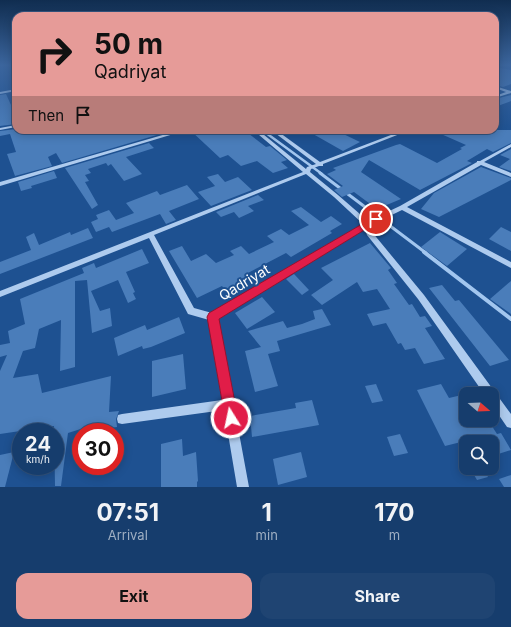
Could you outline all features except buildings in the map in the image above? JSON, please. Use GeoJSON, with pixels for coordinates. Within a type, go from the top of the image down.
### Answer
{"type":"FeatureCollection","features":[{"type":"Feature","properties":{"kind":"street"},"geometry":{"type":"LineString","coordinates":[[499,88],[510,92]]}},
{"type":"Feature","properties":{"kind":"street"},"geometry":{"type":"LineString","coordinates":[[0,93],[12,91]]}},
{"type":"Feature","properties":{"kind":"street"},"geometry":{"type":"LineString","coordinates":[[499,96],[510,92]]}},
{"type":"Feature","properties":{"kind":"street"},"geometry":{"type":"LineString","coordinates":[[0,129],[12,127]]}},
{"type":"Feature","properties":{"kind":"street"},"geometry":{"type":"LineString","coordinates":[[0,184],[172,134]]}},
{"type":"Feature","properties":{"kind":"street"},"geometry":{"type":"LineString","coordinates":[[261,134],[313,168]]}},
{"type":"Feature","properties":{"kind":"street"},"geometry":{"type":"LineString","coordinates":[[277,134],[313,168],[367,224],[369,233],[421,297],[485,387]]}},
{"type":"Feature","properties":{"kind":"street"},"geometry":{"type":"LineString","coordinates":[[0,294],[398,134]]}},
{"type":"Feature","properties":{"kind":"street","name":"Qadriyat"},"geometry":{"type":"LineString","coordinates":[[243,487],[213,317],[379,217],[402,207],[511,145]]}},
{"type":"Feature","properties":{"kind":"street"},"geometry":{"type":"LineString","coordinates":[[479,162],[511,175]]}},
{"type":"Feature","properties":{"kind":"street"},"geometry":{"type":"LineString","coordinates":[[402,207],[511,265]]}},
{"type":"Feature","properties":{"kind":"street"},"geometry":{"type":"LineString","coordinates":[[150,234],[191,310],[213,317]]}},
{"type":"Feature","properties":{"kind":"street"},"geometry":{"type":"LineString","coordinates":[[122,419],[228,404]]}},
{"type":"Feature","properties":{"kind":"street"},"geometry":{"type":"LineString","coordinates":[[499,406],[511,423]]}},
{"type":"Feature","properties":{"kind":"waterway"},"geometry":{"type":"LineString","coordinates":[[267,134],[322,174]]}},
{"type":"Feature","properties":{"kind":"waterway"},"geometry":{"type":"LineString","coordinates":[[320,173],[426,253]]}},
{"type":"Feature","properties":{"kind":"waterway"},"geometry":{"type":"LineString","coordinates":[[424,252],[511,319]]}},
{"type":"Feature","properties":{"kind":"route"},"geometry":{"type":"LineString","coordinates":[[231,418],[213,317],[376,219]]}}]}
